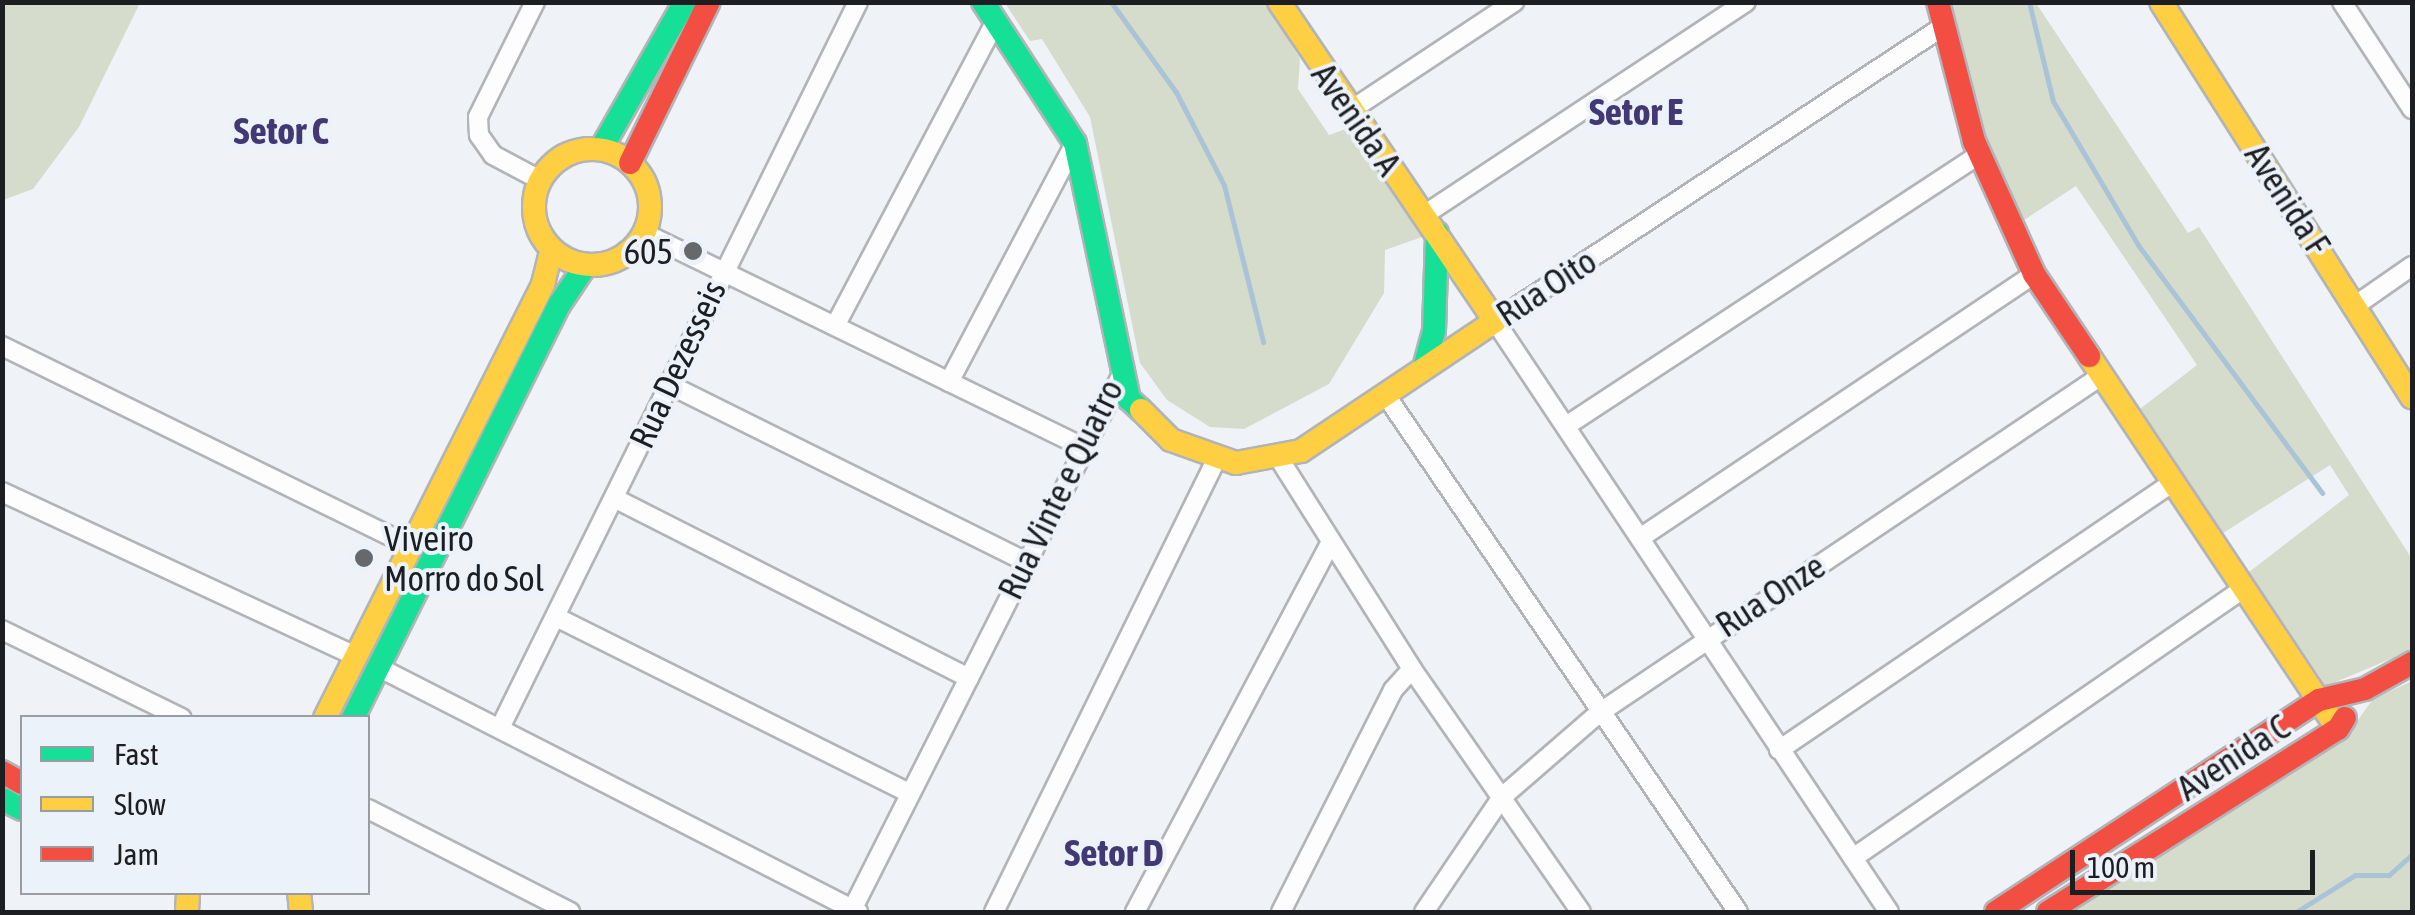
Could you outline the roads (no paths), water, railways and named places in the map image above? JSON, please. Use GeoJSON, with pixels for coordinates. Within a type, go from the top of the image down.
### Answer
{"type":"FeatureCollection","features":[{"type":"Feature","properties":{"kind":"street"},"geometry":{"type":"LineString","coordinates":[[535,2],[478,117],[485,147],[540,180]]}},
{"type":"Feature","properties":{"kind":"street"},"geometry":{"type":"LineString","coordinates":[[601,149],[685,2]]}},
{"type":"Feature","properties":{"kind":"street"},"geometry":{"type":"LineString","coordinates":[[630,163],[709,2]]}},
{"type":"Feature","properties":{"kind":"street","name":"Rua Dezesseis"},"geometry":{"type":"LineString","coordinates":[[500,728],[720,271],[858,2]]}},
{"type":"Feature","properties":{"kind":"street","name":"Avenida A"},"geometry":{"type":"LineString","coordinates":[[1279,2],[1495,321]]}},
{"type":"Feature","properties":{"kind":"street"},"geometry":{"type":"LineString","coordinates":[[1351,110],[1514,2]]}},
{"type":"Feature","properties":{"kind":"street"},"geometry":{"type":"LineString","coordinates":[[1424,368],[1434,331],[1431,224],[1746,2]]}},
{"type":"Feature","properties":{"kind":"street"},"geometry":{"type":"LineString","coordinates":[[1938,2],[1979,155],[2034,274],[2240,591],[2338,730],[2365,690]]}},
{"type":"Feature","properties":{"kind":"street","name":"Avenida F"},"geometry":{"type":"LineString","coordinates":[[2160,2],[2412,397]]}},
{"type":"Feature","properties":{"kind":"street"},"geometry":{"type":"LineString","coordinates":[[2342,2],[2412,109]]}},
{"type":"Feature","properties":{"kind":"street"},"geometry":{"type":"LineString","coordinates":[[835,326],[989,12]]}},
{"type":"Feature","properties":{"kind":"street","name":"Rua Vinte e Quatro"},"geometry":{"type":"LineString","coordinates":[[854,912],[1024,561],[1121,376],[1117,324],[1075,142],[989,12]]}},
{"type":"Feature","properties":{"kind":"street","name":"Rua Oito"},"geometry":{"type":"LineString","coordinates":[[1280,460],[1944,26]]}},
{"type":"Feature","properties":{"kind":"street"},"geometry":{"type":"LineString","coordinates":[[949,382],[1075,142]]}},
{"type":"Feature","properties":{"kind":"street"},"geometry":{"type":"LineString","coordinates":[[601,149],[630,163],[650,196],[644,234],[621,258],[586,265],[552,249],[534,216],[540,180],[562,156],[601,149]]}},
{"type":"Feature","properties":{"kind":"street"},"geometry":{"type":"LineString","coordinates":[[1566,426],[1979,155]]}},
{"type":"Feature","properties":{"kind":"street"},"geometry":{"type":"LineString","coordinates":[[644,234],[1082,446]]}},
{"type":"Feature","properties":{"kind":"street"},"geometry":{"type":"LineString","coordinates":[[326,715],[544,284],[552,249]]}},
{"type":"Feature","properties":{"kind":"street"},"geometry":{"type":"LineString","coordinates":[[354,715],[559,305],[586,265]]}},
{"type":"Feature","properties":{"kind":"street"},"geometry":{"type":"LineString","coordinates":[[2356,305],[2412,266]]}},
{"type":"Feature","properties":{"kind":"street"},"geometry":{"type":"LineString","coordinates":[[1640,538],[2034,274]]}},
{"type":"Feature","properties":{"kind":"street","name":"Rua Onze"},"geometry":{"type":"LineString","coordinates":[[1495,321],[1708,639],[2100,376]]}},
{"type":"Feature","properties":{"kind":"street"},"geometry":{"type":"LineString","coordinates":[[2,346],[410,546]]}},
{"type":"Feature","properties":{"kind":"street"},"geometry":{"type":"LineString","coordinates":[[1121,376],[1138,411],[1171,440],[1216,460],[1280,460],[1412,669],[1582,912]]}},
{"type":"Feature","properties":{"kind":"street"},"geometry":{"type":"LineString","coordinates":[[668,384],[1024,561]]}},
{"type":"Feature","properties":{"kind":"street"},"geometry":{"type":"LineString","coordinates":[[1385,394],[1738,912]]}},
{"type":"Feature","properties":{"kind":"street"},"geometry":{"type":"LineString","coordinates":[[994,912],[1216,460]]}},
{"type":"Feature","properties":{"kind":"street"},"geometry":{"type":"LineString","coordinates":[[1778,750],[2170,484]]}},
{"type":"Feature","properties":{"kind":"street"},"geometry":{"type":"LineString","coordinates":[[2,492],[355,656]]}},
{"type":"Feature","properties":{"kind":"street"},"geometry":{"type":"LineString","coordinates":[[614,498],[969,678]]}},
{"type":"Feature","properties":{"kind":"street"},"geometry":{"type":"LineString","coordinates":[[1135,912],[1330,543]]}},
{"type":"Feature","properties":{"kind":"street"},"geometry":{"type":"LineString","coordinates":[[1853,858],[2240,591]]}},
{"type":"Feature","properties":{"kind":"street"},"geometry":{"type":"LineString","coordinates":[[556,617],[909,794]]}},
{"type":"Feature","properties":{"kind":"street"},"geometry":{"type":"LineString","coordinates":[[2,630],[176,715]]}},
{"type":"Feature","properties":{"kind":"street"},"geometry":{"type":"LineString","coordinates":[[1424,912],[1502,796],[1599,713],[1708,639],[1778,750],[1890,912]]}},
{"type":"Feature","properties":{"kind":"street"},"geometry":{"type":"LineString","coordinates":[[2319,700],[2365,690],[2412,663]]}},
{"type":"Feature","properties":{"kind":"street"},"geometry":{"type":"LineString","coordinates":[[378,667],[854,912]]}},
{"type":"Feature","properties":{"kind":"street"},"geometry":{"type":"LineString","coordinates":[[1281,912],[1393,690],[1412,669]]}},
{"type":"Feature","properties":{"kind":"street","name":"Avenida C"},"geometry":{"type":"LineString","coordinates":[[1996,912],[2319,700]]}},
{"type":"Feature","properties":{"kind":"street","name":"Avenida C"},"geometry":{"type":"LineString","coordinates":[[2048,912],[2338,730]]}},
{"type":"Feature","properties":{"kind":"street"},"geometry":{"type":"LineString","coordinates":[[370,810],[570,912]]}},
{"type":"Feature","properties":{"kind":"waterway"},"geometry":{"type":"LineString","coordinates":[[1111,2],[1176,92],[1224,185],[1263,342]]}},
{"type":"Feature","properties":{"kind":"waterway"},"geometry":{"type":"LineString","coordinates":[[2029,2],[2053,101],[2138,245],[2322,493]]}},
{"type":"Feature","properties":{"kind":"waterway"},"geometry":{"type":"LineString","coordinates":[[2296,912],[2355,875],[2389,875],[2412,854]]}},
{"type":"Feature","properties":{"kind":"place","name":"605"},"geometry":{"type":"Point","coordinates":[693,251]}},
{"type":"Feature","properties":{"kind":"place","name":"Viveiro Morro do Sol"},"geometry":{"type":"Point","coordinates":[364,558]}},
{"type":"Feature","properties":{"kind":"district","name":"Setor E"},"geometry":{"type":"Point","coordinates":[1636,112]}},
{"type":"Feature","properties":{"kind":"district","name":"Setor C"},"geometry":{"type":"Point","coordinates":[281,131]}},
{"type":"Feature","properties":{"kind":"district","name":"Setor D"},"geometry":{"type":"Point","coordinates":[1114,853]}}]}
